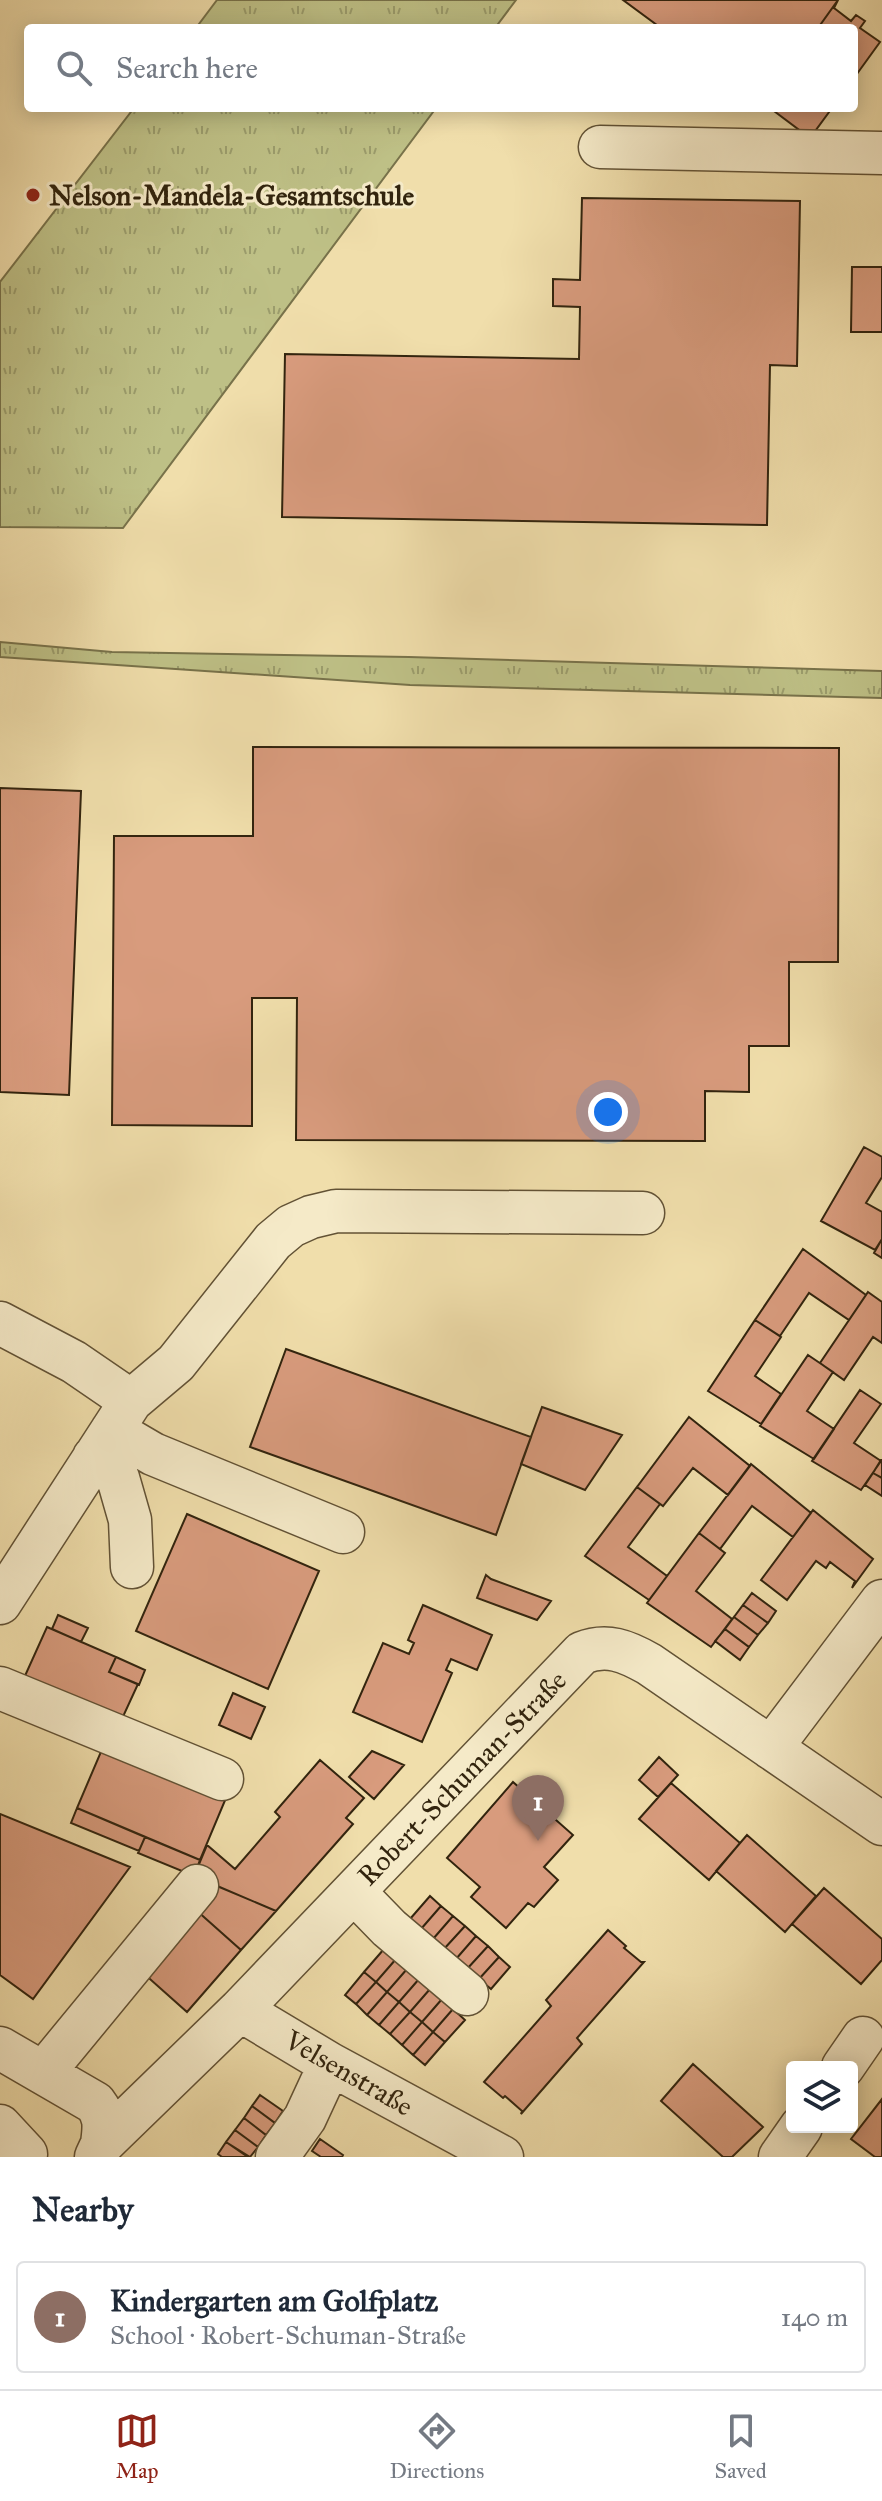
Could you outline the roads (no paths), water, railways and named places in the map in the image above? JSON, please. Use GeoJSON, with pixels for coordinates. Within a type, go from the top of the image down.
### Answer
{"type":"FeatureCollection","features":[{"type":"Feature","properties":{"kind":"street"},"geometry":{"type":"LineString","coordinates":[[600,147],[882,153]]}},
{"type":"Feature","properties":{"kind":"street"},"geometry":{"type":"LineString","coordinates":[[3,1591],[113,1429],[176,1363],[273,1241],[291,1226],[336,1211],[643,1213]]}},
{"type":"Feature","properties":{"kind":"street"},"geometry":{"type":"LineString","coordinates":[[0,1323],[74,1362],[113,1429],[118,1478],[130,1520],[132,1567]]}},
{"type":"Feature","properties":{"kind":"street"},"geometry":{"type":"LineString","coordinates":[[113,1429],[153,1454],[343,1532]]}},
{"type":"Feature","properties":{"kind":"street"},"geometry":{"type":"LineString","coordinates":[[771,1748],[882,1601]]}},
{"type":"Feature","properties":{"kind":"street","name":"Robert-Schuman-Straße"},"geometry":{"type":"LineString","coordinates":[[99,2151],[240,2010],[582,1653],[595,1648],[624,1651],[649,1664],[882,1824]]}},
{"type":"Feature","properties":{"kind":"street"},"geometry":{"type":"LineString","coordinates":[[0,1688],[222,1779]]}},
{"type":"Feature","properties":{"kind":"street"},"geometry":{"type":"LineString","coordinates":[[44,2072],[197,1886]]}},
{"type":"Feature","properties":{"kind":"street"},"geometry":{"type":"LineString","coordinates":[[354,1892],[389,1928],[467,1994]]}},
{"type":"Feature","properties":{"kind":"street","name":"Velsenstraße"},"geometry":{"type":"LineString","coordinates":[[240,2010],[330,2064],[502,2157]]}},
{"type":"Feature","properties":{"kind":"street"},"geometry":{"type":"LineString","coordinates":[[0,2048],[95,2103],[102,2112],[105,2125],[99,2151]]}},
{"type":"Feature","properties":{"kind":"street"},"geometry":{"type":"LineString","coordinates":[[277,2157],[305,2118],[330,2064]]}},
{"type":"Feature","properties":{"kind":"street"},"geometry":{"type":"LineString","coordinates":[[780,2157],[797,2133]]}},
{"type":"Feature","properties":{"kind":"place","name":"Nelson-Mandela-Gesamtschule"},"geometry":{"type":"Point","coordinates":[33,195]}},
{"type":"Feature","properties":{"kind":"place","name":"Kindergarten am Golfplatz"},"geometry":{"type":"Point","coordinates":[538,1841]}}]}
